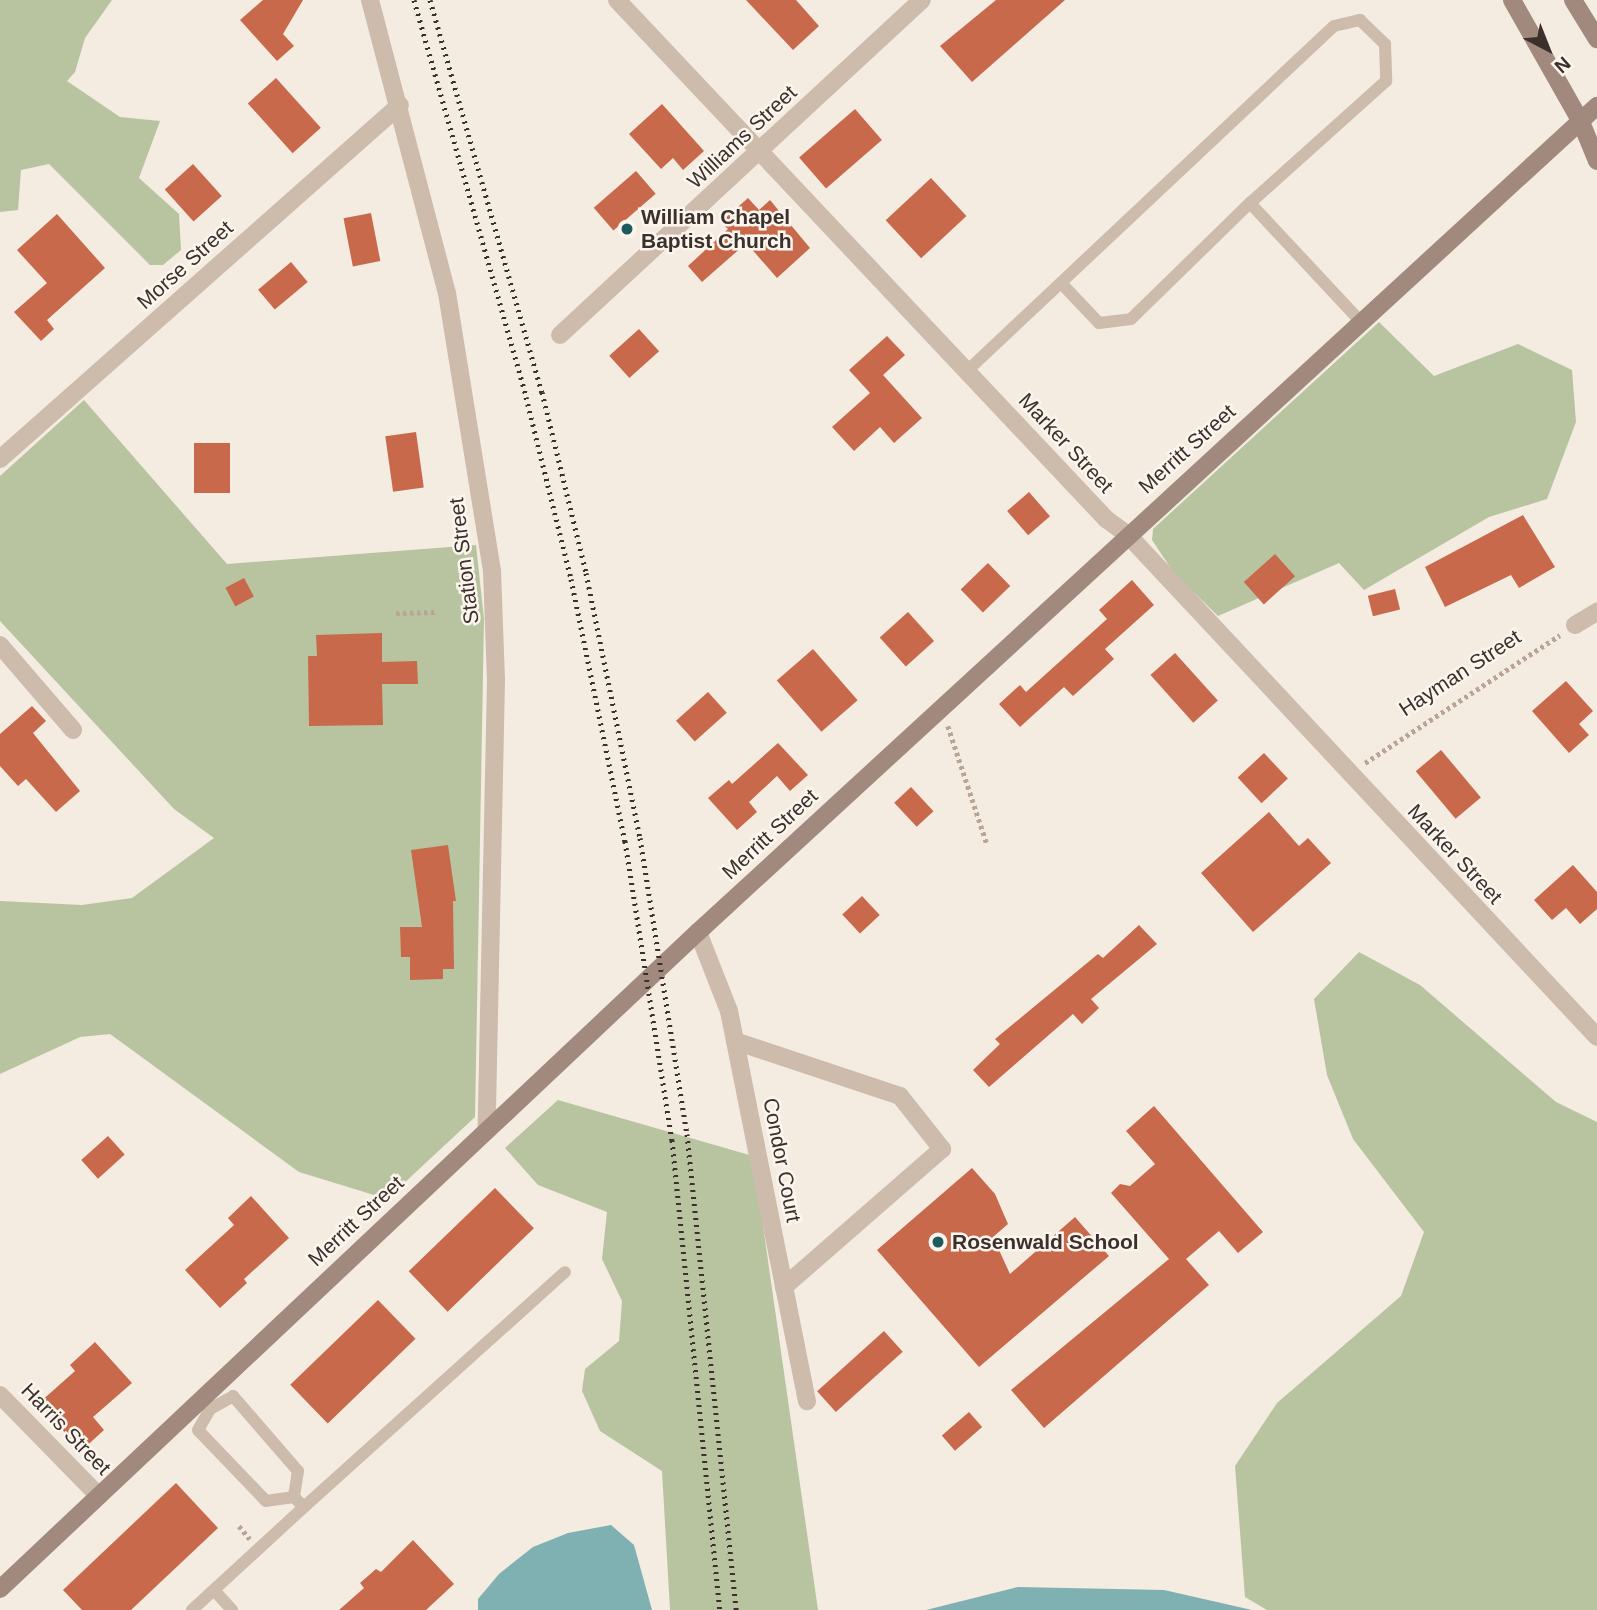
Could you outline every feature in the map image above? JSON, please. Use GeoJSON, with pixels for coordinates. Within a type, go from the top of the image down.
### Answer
{"type":"FeatureCollection","features":[{"type":"Feature","properties":{"kind":"street","name":"Station Street"},"geometry":{"type":"LineString","coordinates":[[370,0],[400,105],[447,293],[493,583],[495,810],[487,1128]]}},
{"type":"Feature","properties":{"kind":"street","name":"Marker Street"},"geometry":{"type":"LineString","coordinates":[[617,0],[763,150],[1106,519],[1127,534],[1597,1037]]}},
{"type":"Feature","properties":{"kind":"street","name":"Williams Street"},"geometry":{"type":"LineString","coordinates":[[560,335],[922,0]]}},
{"type":"Feature","properties":{"kind":"street"},"geometry":{"type":"LineString","coordinates":[[1512,0],[1581,122],[1597,160]]}},
{"type":"Feature","properties":{"kind":"street"},"geometry":{"type":"LineString","coordinates":[[1573,0],[1597,40]]}},
{"type":"Feature","properties":{"kind":"street","name":"Morse Street"},"geometry":{"type":"LineString","coordinates":[[0,459],[400,105]]}},
{"type":"Feature","properties":{"kind":"street","name":"Merritt Street"},"geometry":{"type":"LineString","coordinates":[[0,1589],[99,1496],[205,1404],[487,1128],[698,932],[1127,534],[1597,106]]}},
{"type":"Feature","properties":{"kind":"street"},"geometry":{"type":"LineString","coordinates":[[1575,625],[1597,612]]}},
{"type":"Feature","properties":{"kind":"street"},"geometry":{"type":"LineString","coordinates":[[0,645],[73,730]]}},
{"type":"Feature","properties":{"kind":"street","name":"Condor Court"},"geometry":{"type":"LineString","coordinates":[[698,932],[729,1011],[807,1401]]}},
{"type":"Feature","properties":{"kind":"street"},"geometry":{"type":"LineString","coordinates":[[735,1041],[900,1096],[942,1149],[784,1287]]}},
{"type":"Feature","properties":{"kind":"street","name":"Harris Street"},"geometry":{"type":"LineString","coordinates":[[0,1395],[99,1496]]}},
{"type":"Feature","properties":{"kind":"lane"},"geometry":{"type":"LineString","coordinates":[[968,370],[1334,26],[1360,20],[1385,44],[1386,81],[1250,203],[1131,319],[1099,323],[1061,283]]}},
{"type":"Feature","properties":{"kind":"lane"},"geometry":{"type":"LineString","coordinates":[[1250,203],[1361,322]]}},
{"type":"Feature","properties":{"kind":"lane"},"geometry":{"type":"LineString","coordinates":[[192,1610],[299,1502],[565,1272]]}},
{"type":"Feature","properties":{"kind":"lane"},"geometry":{"type":"LineString","coordinates":[[233,1396],[298,1471],[299,1502],[266,1501],[198,1430],[205,1404],[233,1396]]}},
{"type":"Feature","properties":{"kind":"lane"},"geometry":{"type":"LineString","coordinates":[[214,1590],[232,1610]]}},
{"type":"Feature","properties":{"kind":"path"},"geometry":{"type":"LineString","coordinates":[[396,613],[436,612]]}},
{"type":"Feature","properties":{"kind":"path","name":"Hayman Street"},"geometry":{"type":"LineString","coordinates":[[1349,774],[1575,625]]}},
{"type":"Feature","properties":{"kind":"path"},"geometry":{"type":"LineString","coordinates":[[936,712],[947,724],[987,844]]}},
{"type":"Feature","properties":{"kind":"green space"},"geometry":{"type":"Polygon","coordinates":[[[0,0],[112,0],[85,38],[75,72],[67,81],[120,117],[160,121],[139,178],[179,214],[181,250],[163,265],[150,265],[49,164],[21,170],[18,210],[0,212],[0,0]]]}},
{"type":"Feature","properties":{"kind":"green space"},"geometry":{"type":"Polygon","coordinates":[[[1379,322],[1434,376],[1518,344],[1572,370],[1576,422],[1547,499],[1489,517],[1364,590],[1339,563],[1218,616],[1174,573],[1152,540],[1153,529],[1379,322]]]}},
{"type":"Feature","properties":{"kind":"green space"},"geometry":{"type":"Polygon","coordinates":[[[84,400],[227,564],[476,545],[484,619],[475,1117],[387,1199],[299,1172],[110,1034],[80,1037],[0,1074],[0,901],[82,905],[132,898],[214,838],[174,809],[0,621],[0,476],[84,400]]]}},
{"type":"Feature","properties":{"kind":"green space"},"geometry":{"type":"Polygon","coordinates":[[[1359,952],[1420,985],[1556,1102],[1597,1122],[1597,1610],[1267,1610],[1245,1597],[1235,1466],[1277,1403],[1401,1296],[1424,1232],[1353,1139],[1327,1075],[1314,999],[1359,952]]]}},
{"type":"Feature","properties":{"kind":"green space"},"geometry":{"type":"Polygon","coordinates":[[[558,1100],[753,1156],[818,1610],[670,1610],[662,1471],[600,1431],[582,1391],[585,1369],[619,1341],[622,1301],[602,1259],[607,1212],[538,1185],[505,1148],[558,1100]]]}},
{"type":"Feature","properties":{"kind":"water"},"geometry":{"type":"Polygon","coordinates":[[[611,1525],[634,1545],[652,1610],[478,1610],[478,1599],[499,1574],[533,1547],[568,1533],[611,1525]]]}},
{"type":"Feature","properties":{"kind":"water"},"geometry":{"type":"Polygon","coordinates":[[[1018,1587],[1164,1590],[1252,1610],[926,1610],[1018,1587]]]}},
{"type":"Feature","properties":{"kind":"building"},"geometry":{"type":"Polygon","coordinates":[[[263,0],[303,0],[283,34],[294,46],[277,61],[240,20],[263,0]]]}},
{"type":"Feature","properties":{"kind":"building"},"geometry":{"type":"Polygon","coordinates":[[[746,0],[796,0],[819,26],[793,50],[746,0]]]}},
{"type":"Feature","properties":{"kind":"building"},"geometry":{"type":"Polygon","coordinates":[[[996,0],[1065,0],[972,82],[940,46],[996,0]]]}},
{"type":"Feature","properties":{"kind":"building"},"geometry":{"type":"Polygon","coordinates":[[[276,78],[321,128],[293,153],[248,103],[276,78]]]}},
{"type":"Feature","properties":{"kind":"building"},"geometry":{"type":"Polygon","coordinates":[[[662,104],[704,151],[683,170],[673,158],[661,169],[629,134],[662,104]]]}},
{"type":"Feature","properties":{"kind":"building"},"geometry":{"type":"Polygon","coordinates":[[[855,109],[882,140],[826,188],[799,158],[855,109]]]}},
{"type":"Feature","properties":{"kind":"building"},"geometry":{"type":"Polygon","coordinates":[[[193,164],[222,196],[194,221],[165,189],[193,164]]]}},
{"type":"Feature","properties":{"kind":"building"},"geometry":{"type":"Polygon","coordinates":[[[636,171],[656,194],[613,230],[594,208],[636,171]]]}},
{"type":"Feature","properties":{"kind":"building"},"geometry":{"type":"Polygon","coordinates":[[[931,178],[966,216],[921,258],[886,220],[931,178]]]}},
{"type":"Feature","properties":{"kind":"building"},"geometry":{"type":"Polygon","coordinates":[[[748,198],[759,210],[770,200],[810,248],[777,278],[749,246],[743,246],[702,282],[688,266],[728,229],[721,222],[748,198]]]}},
{"type":"Feature","properties":{"kind":"building"},"geometry":{"type":"Polygon","coordinates":[[[371,213],[380,261],[353,266],[344,218],[371,213]]]}},
{"type":"Feature","properties":{"kind":"building"},"geometry":{"type":"Polygon","coordinates":[[[57,214],[105,268],[47,320],[54,329],[41,341],[14,312],[47,283],[17,250],[57,214]]]}},
{"type":"Feature","properties":{"kind":"building"},"geometry":{"type":"Polygon","coordinates":[[[291,262],[308,282],[275,310],[258,290],[291,262]]]}},
{"type":"Feature","properties":{"kind":"building"},"geometry":{"type":"Polygon","coordinates":[[[639,329],[659,351],[629,378],[609,356],[639,329]]]}},
{"type":"Feature","properties":{"kind":"building"},"geometry":{"type":"Polygon","coordinates":[[[887,336],[905,355],[883,375],[922,418],[894,443],[880,427],[854,451],[832,427],[870,393],[849,370],[887,336]]]}},
{"type":"Feature","properties":{"kind":"building"},"geometry":{"type":"Polygon","coordinates":[[[416,432],[424,487],[393,492],[385,436],[416,432]]]}},
{"type":"Feature","properties":{"kind":"building"},"geometry":{"type":"Polygon","coordinates":[[[194,443],[230,443],[230,493],[194,493],[194,443]]]}},
{"type":"Feature","properties":{"kind":"building"},"geometry":{"type":"Polygon","coordinates":[[[1029,492],[1050,516],[1028,535],[1007,511],[1029,492]]]}},
{"type":"Feature","properties":{"kind":"building"},"geometry":{"type":"Polygon","coordinates":[[[1523,515],[1555,567],[1519,588],[1511,575],[1445,607],[1425,567],[1523,515]]]}},
{"type":"Feature","properties":{"kind":"building"},"geometry":{"type":"Polygon","coordinates":[[[1275,554],[1295,576],[1264,604],[1244,582],[1275,554]]]}},
{"type":"Feature","properties":{"kind":"building"},"geometry":{"type":"Polygon","coordinates":[[[988,563],[1010,586],[983,612],[961,589],[988,563]]]}},
{"type":"Feature","properties":{"kind":"building"},"geometry":{"type":"Polygon","coordinates":[[[244,578],[254,597],[235,606],[225,588],[244,578]]]}},
{"type":"Feature","properties":{"kind":"building"},"geometry":{"type":"Polygon","coordinates":[[[1132,580],[1154,605],[1105,649],[1114,659],[1073,696],[1064,687],[1020,727],[999,704],[1020,685],[1026,692],[1107,619],[1099,610],[1132,580]]]}},
{"type":"Feature","properties":{"kind":"building"},"geometry":{"type":"Polygon","coordinates":[[[1395,589],[1400,609],[1373,616],[1368,596],[1395,589]]]}},
{"type":"Feature","properties":{"kind":"building"},"geometry":{"type":"Polygon","coordinates":[[[908,612],[934,641],[906,666],[880,637],[908,612]]]}},
{"type":"Feature","properties":{"kind":"building"},"geometry":{"type":"Polygon","coordinates":[[[382,633],[382,662],[417,661],[418,684],[382,684],[383,725],[309,726],[308,656],[317,656],[316,635],[382,633]]]}},
{"type":"Feature","properties":{"kind":"building"},"geometry":{"type":"Polygon","coordinates":[[[813,649],[858,700],[821,732],[777,680],[813,649]]]}},
{"type":"Feature","properties":{"kind":"building"},"geometry":{"type":"Polygon","coordinates":[[[1175,653],[1218,701],[1193,723],[1150,675],[1175,653]]]}},
{"type":"Feature","properties":{"kind":"building"},"geometry":{"type":"Polygon","coordinates":[[[1566,681],[1593,711],[1579,724],[1589,735],[1569,753],[1532,711],[1566,681]]]}},
{"type":"Feature","properties":{"kind":"building"},"geometry":{"type":"Polygon","coordinates":[[[708,692],[727,713],[695,742],[676,721],[708,692]]]}},
{"type":"Feature","properties":{"kind":"building"},"geometry":{"type":"Polygon","coordinates":[[[32,706],[46,721],[33,733],[80,791],[56,812],[26,779],[18,786],[0,766],[0,734],[32,706]]]}},
{"type":"Feature","properties":{"kind":"building"},"geometry":{"type":"Polygon","coordinates":[[[778,743],[808,775],[790,791],[777,776],[749,802],[757,812],[737,830],[708,798],[729,780],[732,784],[778,743]]]}},
{"type":"Feature","properties":{"kind":"building"},"geometry":{"type":"Polygon","coordinates":[[[1441,750],[1481,797],[1456,819],[1416,771],[1441,750]]]}},
{"type":"Feature","properties":{"kind":"building"},"geometry":{"type":"Polygon","coordinates":[[[1264,753],[1288,779],[1262,803],[1238,778],[1264,753]]]}},
{"type":"Feature","properties":{"kind":"building"},"geometry":{"type":"Polygon","coordinates":[[[911,787],[934,811],[917,827],[894,803],[911,787]]]}},
{"type":"Feature","properties":{"kind":"building"},"geometry":{"type":"Polygon","coordinates":[[[1269,812],[1299,846],[1308,838],[1331,863],[1253,932],[1201,873],[1269,812]]]}},
{"type":"Feature","properties":{"kind":"building"},"geometry":{"type":"Polygon","coordinates":[[[448,845],[456,901],[453,901],[454,969],[443,969],[443,979],[410,980],[410,957],[401,957],[400,927],[422,927],[411,850],[448,845]]]}},
{"type":"Feature","properties":{"kind":"building"},"geometry":{"type":"Polygon","coordinates":[[[1573,865],[1597,892],[1597,909],[1580,924],[1566,908],[1552,920],[1534,900],[1573,865]]]}},
{"type":"Feature","properties":{"kind":"building"},"geometry":{"type":"Polygon","coordinates":[[[862,896],[880,915],[860,933],[842,914],[862,896]]]}},
{"type":"Feature","properties":{"kind":"building"},"geometry":{"type":"Polygon","coordinates":[[[1139,925],[1157,944],[1091,999],[1099,1008],[1082,1024],[1073,1014],[989,1087],[973,1070],[1000,1044],[995,1039],[1098,954],[1103,958],[1139,925]]]}},
{"type":"Feature","properties":{"kind":"building"},"geometry":{"type":"Polygon","coordinates":[[[1154,1106],[1263,1232],[1238,1253],[1219,1231],[1186,1259],[1209,1285],[1044,1428],[1011,1390],[1169,1259],[1111,1193],[1120,1184],[1130,1186],[1155,1164],[1126,1131],[1154,1106]]]}},
{"type":"Feature","properties":{"kind":"building"},"geometry":{"type":"Polygon","coordinates":[[[108,1136],[125,1155],[98,1179],[81,1160],[108,1136]]]}},
{"type":"Feature","properties":{"kind":"building"},"geometry":{"type":"Polygon","coordinates":[[[972,1168],[995,1194],[1008,1224],[993,1237],[1010,1274],[1075,1217],[1109,1256],[979,1367],[877,1250],[972,1168]]]}},
{"type":"Feature","properties":{"kind":"building"},"geometry":{"type":"Polygon","coordinates":[[[495,1188],[534,1228],[448,1312],[409,1271],[495,1188]]]}},
{"type":"Feature","properties":{"kind":"building"},"geometry":{"type":"Polygon","coordinates":[[[251,1196],[289,1238],[244,1279],[247,1283],[220,1308],[185,1270],[234,1225],[228,1218],[251,1196]]]}},
{"type":"Feature","properties":{"kind":"building"},"geometry":{"type":"Polygon","coordinates":[[[378,1300],[416,1339],[328,1424],[290,1385],[378,1300]]]}},
{"type":"Feature","properties":{"kind":"building"},"geometry":{"type":"Polygon","coordinates":[[[884,1331],[903,1352],[836,1412],[817,1391],[884,1331]]]}},
{"type":"Feature","properties":{"kind":"building"},"geometry":{"type":"Polygon","coordinates":[[[95,1342],[132,1383],[93,1417],[104,1430],[81,1451],[39,1403],[75,1371],[70,1365],[95,1342]]]}},
{"type":"Feature","properties":{"kind":"building"},"geometry":{"type":"Polygon","coordinates":[[[969,1412],[982,1427],[955,1451],[942,1436],[969,1412]]]}},
{"type":"Feature","properties":{"kind":"building"},"geometry":{"type":"Polygon","coordinates":[[[176,1483],[218,1528],[131,1610],[82,1610],[63,1590],[176,1483]]]}},
{"type":"Feature","properties":{"kind":"building"},"geometry":{"type":"Polygon","coordinates":[[[413,1540],[454,1584],[426,1610],[339,1610],[364,1588],[360,1583],[376,1569],[381,1572],[413,1540]]]}},
{"type":"Feature","properties":{"kind":"railway"},"geometry":{"type":"LineString","coordinates":[[414,0],[526,397],[571,579],[625,841],[672,1140],[720,1610]]}},
{"type":"Feature","properties":{"kind":"railway"},"geometry":{"type":"LineString","coordinates":[[430,0],[542,392],[586,573],[640,838],[687,1134],[736,1610]]}},
{"type":"Feature","properties":{"kind":"place","name":"William Chapel Baptist Church"},"geometry":{"type":"Point","coordinates":[627,229]}},
{"type":"Feature","properties":{"kind":"place","name":"Rosenwald School"},"geometry":{"type":"Point","coordinates":[938,1242]}}]}
